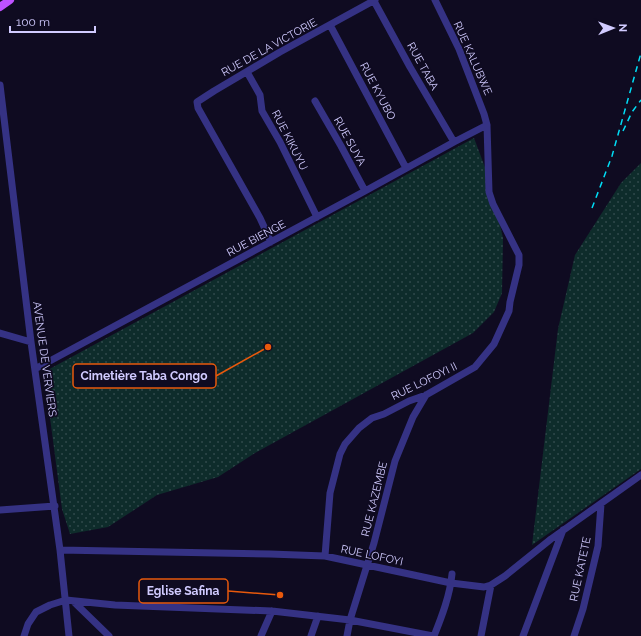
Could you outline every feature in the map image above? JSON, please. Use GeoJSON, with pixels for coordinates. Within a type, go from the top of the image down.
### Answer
{"type":"FeatureCollection","features":[{"type":"Feature","properties":{"kind":"main road"},"geometry":{"type":"LineString","coordinates":[[0,7],[10,0]]}},
{"type":"Feature","properties":{"kind":"street","name":"RUE DE LA VICTORIE"},"geometry":{"type":"LineString","coordinates":[[271,242],[260,218],[197,106],[197,102],[214,90],[374,0]]}},
{"type":"Feature","properties":{"kind":"street","name":"RUE TABA"},"geometry":{"type":"LineString","coordinates":[[374,0],[410,67],[454,142]]}},
{"type":"Feature","properties":{"kind":"street","name":"RUE KALUBWE"},"geometry":{"type":"LineString","coordinates":[[434,0],[466,64],[487,125]]}},
{"type":"Feature","properties":{"kind":"street","name":"RUE KYUBO"},"geometry":{"type":"LineString","coordinates":[[330,25],[357,73],[406,168]]}},
{"type":"Feature","properties":{"kind":"street","name":"RUE KIKUYU"},"geometry":{"type":"LineString","coordinates":[[247,72],[260,95],[262,111],[280,142],[317,217]]}},
{"type":"Feature","properties":{"kind":"street","name":"AVENUE DE VERVIERS"},"geometry":{"type":"LineString","coordinates":[[0,85],[31,342],[60,550],[70,601],[69,636]]}},
{"type":"Feature","properties":{"kind":"street","name":"RUE SUYA"},"geometry":{"type":"LineString","coordinates":[[315,101],[365,192]]}},
{"type":"Feature","properties":{"kind":"street","name":"RUE BIENGE"},"geometry":{"type":"LineString","coordinates":[[35,369],[487,125]]}},
{"type":"Feature","properties":{"kind":"street","name":"RUE LOFOYI II"},"geometry":{"type":"LineString","coordinates":[[325,556],[330,494],[342,448],[360,428],[372,418],[426,395],[475,367],[494,344],[509,311],[519,265],[519,256],[493,204],[489,192],[487,125]]}},
{"type":"Feature","properties":{"kind":"street"},"geometry":{"type":"LineString","coordinates":[[0,333],[31,342]]}},
{"type":"Feature","properties":{"kind":"street","name":"RUE KAZEMBE"},"geometry":{"type":"LineString","coordinates":[[347,636],[350,620],[367,566],[395,461],[413,417],[426,395]]}},
{"type":"Feature","properties":{"kind":"street"},"geometry":{"type":"LineString","coordinates":[[481,636],[491,585],[641,475]]}},
{"type":"Feature","properties":{"kind":"street","name":"RUE KATETE"},"geometry":{"type":"LineString","coordinates":[[574,636],[583,609],[598,546],[601,504]]}},
{"type":"Feature","properties":{"kind":"street"},"geometry":{"type":"LineString","coordinates":[[0,510],[55,506]]}},
{"type":"Feature","properties":{"kind":"street"},"geometry":{"type":"LineString","coordinates":[[523,636],[564,530]]}},
{"type":"Feature","properties":{"kind":"street","name":"RUE LOFOYI"},"geometry":{"type":"LineString","coordinates":[[60,550],[325,556],[451,583],[478,587],[491,585]]}},
{"type":"Feature","properties":{"kind":"street"},"geometry":{"type":"LineString","coordinates":[[24,636],[28,624],[36,612],[50,606],[70,601],[115,605],[272,611],[350,620],[434,636],[442,615],[452,574]]}},
{"type":"Feature","properties":{"kind":"street"},"geometry":{"type":"LineString","coordinates":[[70,601],[109,636]]}},
{"type":"Feature","properties":{"kind":"street"},"geometry":{"type":"LineString","coordinates":[[262,636],[272,611]]}},
{"type":"Feature","properties":{"kind":"street"},"geometry":{"type":"LineString","coordinates":[[311,636],[318,616]]}},
{"type":"Feature","properties":{"kind":"green space"},"geometry":{"type":"Polygon","coordinates":[[[474,138],[489,178],[503,238],[502,293],[494,312],[473,333],[255,453],[218,477],[157,495],[108,527],[70,534],[62,509],[44,372],[474,138]]]}},
{"type":"Feature","properties":{"kind":"green space"},"geometry":{"type":"Polygon","coordinates":[[[641,163],[641,469],[532,545],[558,329],[575,255],[621,183],[641,163]]]}},
{"type":"Feature","properties":{"kind":"railway"},"geometry":{"type":"LineString","coordinates":[[592,208],[612,156],[641,53]]}},
{"type":"Feature","properties":{"kind":"railway"},"geometry":{"type":"LineString","coordinates":[[623,131],[632,112],[641,100]]}},
{"type":"Feature","properties":{"kind":"place","name":"Cimetière Taba Congo"},"geometry":{"type":"Point","coordinates":[268,347]}},
{"type":"Feature","properties":{"kind":"place","name":"Eglise Safina"},"geometry":{"type":"Point","coordinates":[280,595]}}]}
